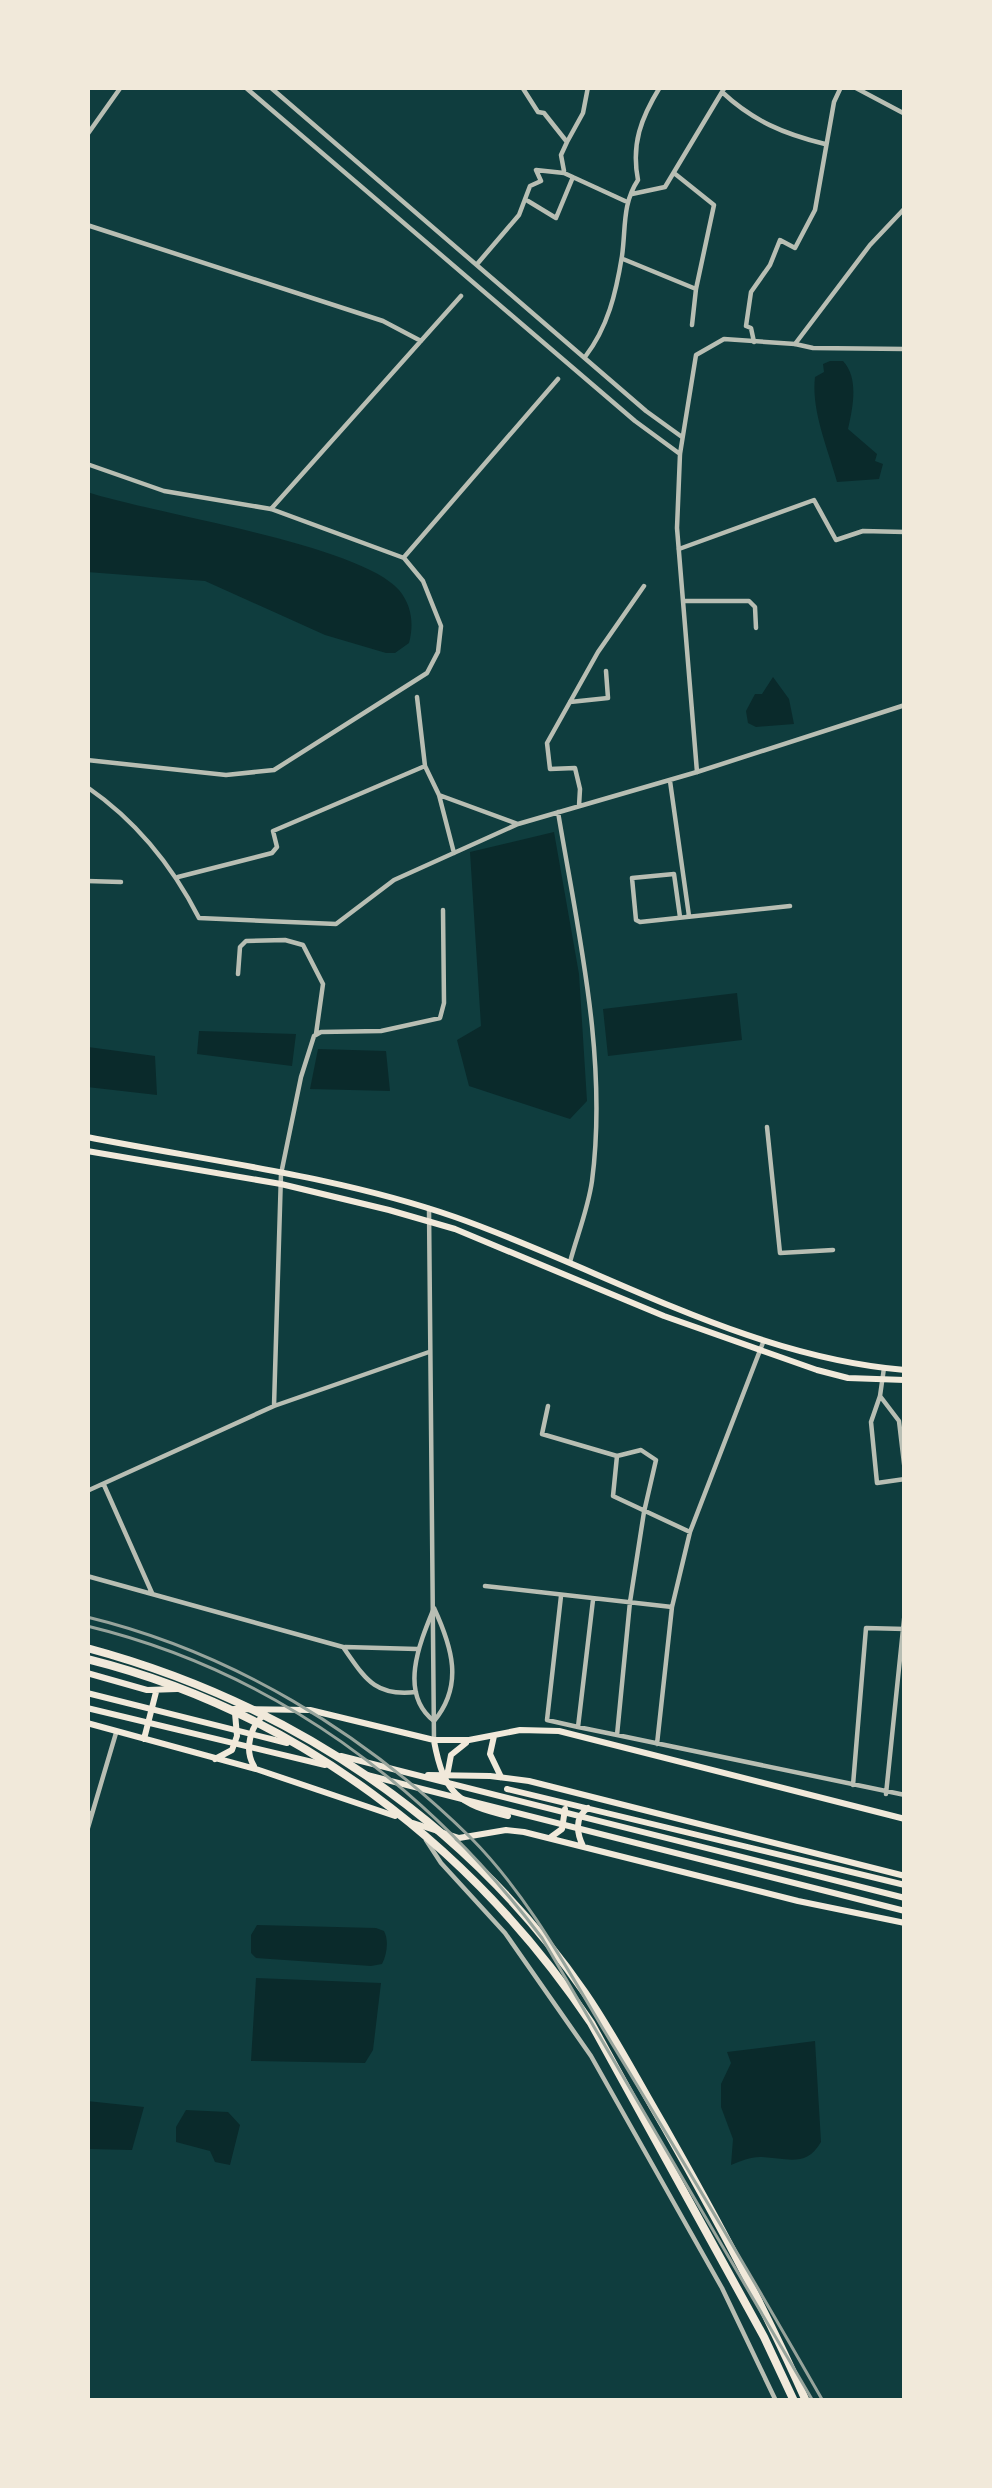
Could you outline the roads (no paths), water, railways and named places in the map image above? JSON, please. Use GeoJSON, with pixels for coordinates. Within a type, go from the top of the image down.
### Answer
{"type":"FeatureCollection","features":[{"type":"Feature","properties":{"kind":"highway"},"geometry":{"type":"LineString","coordinates":[[87,1648],[217,1692],[331,1749],[489,1877],[535,1926],[602,2019],[721,2226],[806,2401]]}},
{"type":"Feature","properties":{"kind":"highway"},"geometry":{"type":"LineString","coordinates":[[87,1659],[158,1680],[295,1742],[397,1811],[498,1903],[591,2023],[764,2337],[794,2401]]}},
{"type":"Feature","properties":{"kind":"main road"},"geometry":{"type":"LineString","coordinates":[[87,1137],[429,1208],[765,1339],[847,1364],[905,1370]]}},
{"type":"Feature","properties":{"kind":"main road"},"geometry":{"type":"LineString","coordinates":[[87,1151],[281,1179],[429,1221],[664,1316],[848,1378],[905,1381]]}},
{"type":"Feature","properties":{"kind":"main road"},"geometry":{"type":"LineString","coordinates":[[87,1673],[156,1692],[186,1690],[235,1709],[310,1711],[434,1741],[520,1730],[559,1732],[905,1819]]}},
{"type":"Feature","properties":{"kind":"main road"},"geometry":{"type":"LineString","coordinates":[[144,1739],[156,1692]]}},
{"type":"Feature","properties":{"kind":"main road"},"geometry":{"type":"LineString","coordinates":[[87,1693],[905,1898]]}},
{"type":"Feature","properties":{"kind":"main road"},"geometry":{"type":"LineString","coordinates":[[87,1708],[905,1911]]}},
{"type":"Feature","properties":{"kind":"main road"},"geometry":{"type":"LineString","coordinates":[[215,1759],[232,1750],[237,1736],[235,1709]]}},
{"type":"Feature","properties":{"kind":"main road"},"geometry":{"type":"LineString","coordinates":[[256,1769],[249,1756],[250,1742],[256,1721],[271,1712]]}},
{"type":"Feature","properties":{"kind":"main road"},"geometry":{"type":"LineString","coordinates":[[87,1724],[256,1769],[459,1838],[506,1830],[550,1838],[905,1923]]}},
{"type":"Feature","properties":{"kind":"main road"},"geometry":{"type":"LineString","coordinates":[[494,1736],[490,1754],[507,1789],[506,1830]]}},
{"type":"Feature","properties":{"kind":"main road"},"geometry":{"type":"LineString","coordinates":[[447,1779],[451,1755],[469,1740]]}},
{"type":"Feature","properties":{"kind":"main road"},"geometry":{"type":"LineString","coordinates":[[434,1741],[447,1779],[463,1803],[508,1816]]}},
{"type":"Feature","properties":{"kind":"main road"},"geometry":{"type":"LineString","coordinates":[[418,1775],[529,1781],[905,1876]]}},
{"type":"Feature","properties":{"kind":"main road"},"geometry":{"type":"LineString","coordinates":[[507,1789],[905,1886]]}},
{"type":"Feature","properties":{"kind":"main road"},"geometry":{"type":"LineString","coordinates":[[550,1838],[562,1829],[565,1816],[559,1801]]}},
{"type":"Feature","properties":{"kind":"main road"},"geometry":{"type":"LineString","coordinates":[[583,1846],[578,1827],[588,1808]]}},
{"type":"Feature","properties":{"kind":"street"},"geometry":{"type":"LineString","coordinates":[[87,135],[121,87]]}},
{"type":"Feature","properties":{"kind":"street"},"geometry":{"type":"LineString","coordinates":[[245,87],[635,421],[680,454]]}},
{"type":"Feature","properties":{"kind":"street"},"geometry":{"type":"LineString","coordinates":[[270,87],[646,411],[684,438]]}},
{"type":"Feature","properties":{"kind":"street"},"geometry":{"type":"LineString","coordinates":[[522,87],[567,142]]}},
{"type":"Feature","properties":{"kind":"street"},"geometry":{"type":"LineString","coordinates":[[564,173],[561,155],[583,112],[588,87]]}},
{"type":"Feature","properties":{"kind":"street"},"geometry":{"type":"LineString","coordinates":[[585,357],[606,322],[622,258],[627,198],[638,180],[634,157],[638,134],[660,87]]}},
{"type":"Feature","properties":{"kind":"street"},"geometry":{"type":"LineString","coordinates":[[754,342],[746,326],[751,292],[780,240],[795,248],[809,225],[834,101],[841,87]]}},
{"type":"Feature","properties":{"kind":"street"},"geometry":{"type":"LineString","coordinates":[[854,87],[905,114]]}},
{"type":"Feature","properties":{"kind":"street"},"geometry":{"type":"LineString","coordinates":[[478,263],[514,223],[530,186],[541,181],[536,170],[564,173],[627,198],[665,187],[723,89],[742,111],[766,125],[825,144]]}},
{"type":"Feature","properties":{"kind":"street"},"geometry":{"type":"LineString","coordinates":[[673,172],[714,205],[692,325]]}},
{"type":"Feature","properties":{"kind":"street"},"geometry":{"type":"LineString","coordinates":[[526,200],[556,218],[573,177]]}},
{"type":"Feature","properties":{"kind":"street"},"geometry":{"type":"LineString","coordinates":[[795,344],[870,245],[905,208]]}},
{"type":"Feature","properties":{"kind":"street"},"geometry":{"type":"LineString","coordinates":[[87,225],[382,321],[421,340]]}},
{"type":"Feature","properties":{"kind":"street"},"geometry":{"type":"LineString","coordinates":[[622,258],[696,290]]}},
{"type":"Feature","properties":{"kind":"street"},"geometry":{"type":"LineString","coordinates":[[494,299],[503,287]]}},
{"type":"Feature","properties":{"kind":"street"},"geometry":{"type":"LineString","coordinates":[[271,509],[461,296]]}},
{"type":"Feature","properties":{"kind":"street"},"geometry":{"type":"LineString","coordinates":[[697,772],[679,549],[680,454],[696,356],[724,340],[813,349],[905,349]]}},
{"type":"Feature","properties":{"kind":"street"},"geometry":{"type":"LineString","coordinates":[[404,558],[558,379]]}},
{"type":"Feature","properties":{"kind":"street"},"geometry":{"type":"LineString","coordinates":[[87,464],[164,491],[271,509],[404,558],[423,580],[441,626],[438,652],[427,673],[274,770],[226,775],[87,760]]}},
{"type":"Feature","properties":{"kind":"street"},"geometry":{"type":"LineString","coordinates":[[679,549],[814,500],[836,540],[863,531],[905,532]]}},
{"type":"Feature","properties":{"kind":"street"},"geometry":{"type":"LineString","coordinates":[[579,806],[575,768],[550,770],[547,743],[644,586]]}},
{"type":"Feature","properties":{"kind":"street"},"geometry":{"type":"LineString","coordinates":[[684,601],[748,601],[755,607],[756,628]]}},
{"type":"Feature","properties":{"kind":"street"},"geometry":{"type":"LineString","coordinates":[[570,702],[608,698],[606,671]]}},
{"type":"Feature","properties":{"kind":"street"},"geometry":{"type":"LineString","coordinates":[[417,697],[425,766],[439,795],[454,853]]}},
{"type":"Feature","properties":{"kind":"street"},"geometry":{"type":"LineString","coordinates":[[87,787],[112,804],[178,877],[200,918],[336,923],[394,880],[518,824],[905,705]]}},
{"type":"Feature","properties":{"kind":"street"},"geometry":{"type":"LineString","coordinates":[[178,877],[272,853],[277,847],[273,831],[425,766]]}},
{"type":"Feature","properties":{"kind":"street"},"geometry":{"type":"LineString","coordinates":[[670,781],[684,916]]}},
{"type":"Feature","properties":{"kind":"street"},"geometry":{"type":"LineString","coordinates":[[439,795],[518,824]]}},
{"type":"Feature","properties":{"kind":"street"},"geometry":{"type":"LineString","coordinates":[[558,812],[593,1046],[596,1141],[591,1187],[569,1263]]}},
{"type":"Feature","properties":{"kind":"street"},"geometry":{"type":"LineString","coordinates":[[684,916],[674,874],[632,878],[635,920],[684,916],[790,906]]}},
{"type":"Feature","properties":{"kind":"street"},"geometry":{"type":"LineString","coordinates":[[87,881],[121,882]]}},
{"type":"Feature","properties":{"kind":"street"},"geometry":{"type":"LineString","coordinates":[[316,1034],[382,1031],[440,1018],[443,910]]}},
{"type":"Feature","properties":{"kind":"street"},"geometry":{"type":"LineString","coordinates":[[238,974],[240,947],[247,941],[284,940],[303,945],[323,984],[316,1034],[301,1077],[281,1179],[274,1406]]}},
{"type":"Feature","properties":{"kind":"street"},"geometry":{"type":"LineString","coordinates":[[767,1127],[780,1252],[833,1250]]}},
{"type":"Feature","properties":{"kind":"street"},"geometry":{"type":"LineString","coordinates":[[429,1208],[434,1741]]}},
{"type":"Feature","properties":{"kind":"street"},"geometry":{"type":"LineString","coordinates":[[657,1744],[672,1607],[690,1532],[765,1339]]}},
{"type":"Feature","properties":{"kind":"street"},"geometry":{"type":"LineString","coordinates":[[87,1491],[274,1406],[429,1352]]}},
{"type":"Feature","properties":{"kind":"street"},"geometry":{"type":"LineString","coordinates":[[880,1396],[899,1420],[905,1475],[877,1484],[871,1422],[884,1368]]}},
{"type":"Feature","properties":{"kind":"street"},"geometry":{"type":"LineString","coordinates":[[548,1406],[544,1436],[617,1456],[641,1450],[656,1460],[630,1603],[617,1735],[578,1727],[590,1621]]}},
{"type":"Feature","properties":{"kind":"street"},"geometry":{"type":"LineString","coordinates":[[617,1456],[614,1496],[690,1532]]}},
{"type":"Feature","properties":{"kind":"street"},"geometry":{"type":"LineString","coordinates":[[104,1485],[152,1593]]}},
{"type":"Feature","properties":{"kind":"street"},"geometry":{"type":"LineString","coordinates":[[87,1576],[343,1647],[417,1649]]}},
{"type":"Feature","properties":{"kind":"street"},"geometry":{"type":"LineString","coordinates":[[484,1586],[672,1607]]}},
{"type":"Feature","properties":{"kind":"street"},"geometry":{"type":"LineString","coordinates":[[561,1596],[547,1720],[578,1727],[592,1600]]}},
{"type":"Feature","properties":{"kind":"street"},"geometry":{"type":"LineString","coordinates":[[434,1608],[417,1649],[416,1692],[423,1712],[434,1721]]}},
{"type":"Feature","properties":{"kind":"street"},"geometry":{"type":"LineString","coordinates":[[434,1608],[453,1665],[450,1699],[434,1721]]}},
{"type":"Feature","properties":{"kind":"street"},"geometry":{"type":"LineString","coordinates":[[886,1794],[905,1610]]}},
{"type":"Feature","properties":{"kind":"street"},"geometry":{"type":"LineString","coordinates":[[853,1785],[866,1628],[903,1629]]}},
{"type":"Feature","properties":{"kind":"street"},"geometry":{"type":"LineString","coordinates":[[343,1647],[367,1681],[378,1688],[396,1694],[416,1692]]}},
{"type":"Feature","properties":{"kind":"street"},"geometry":{"type":"LineString","coordinates":[[619,1713],[617,1735],[905,1795]]}},
{"type":"Feature","properties":{"kind":"street"},"geometry":{"type":"LineString","coordinates":[[87,1831],[116,1731]]}},
{"type":"Feature","properties":{"kind":"street"},"geometry":{"type":"LineString","coordinates":[[417,1825],[441,1863],[505,1933],[591,2056],[722,2288],[776,2401]]}},
{"type":"Feature","properties":{"kind":"water"},"geometry":{"type":"Polygon","coordinates":[[[830,361],[843,361],[848,368],[853,393],[848,429],[877,454],[875,461],[883,464],[879,479],[837,482],[814,390],[815,377],[830,361]]]}},
{"type":"Feature","properties":{"kind":"water"},"geometry":{"type":"Polygon","coordinates":[[[87,492],[300,545],[377,573],[407,602],[409,643],[386,653],[325,635],[205,581],[87,572],[87,492]]]}},
{"type":"Feature","properties":{"kind":"water"},"geometry":{"type":"Polygon","coordinates":[[[773,677],[789,699],[794,724],[756,727],[748,723],[746,711],[773,677]]]}},
{"type":"Feature","properties":{"kind":"water"},"geometry":{"type":"Polygon","coordinates":[[[554,832],[579,974],[587,1101],[570,1119],[469,1086],[457,1040],[481,1026],[470,852],[554,832]]]}},
{"type":"Feature","properties":{"kind":"water"},"geometry":{"type":"Polygon","coordinates":[[[737,993],[742,1040],[608,1056],[603,1009],[737,993]]]}},
{"type":"Feature","properties":{"kind":"water"},"geometry":{"type":"Polygon","coordinates":[[[199,1031],[296,1034],[292,1066],[197,1054],[199,1031]]]}},
{"type":"Feature","properties":{"kind":"water"},"geometry":{"type":"Polygon","coordinates":[[[88,1047],[155,1056],[157,1095],[87,1087],[88,1047]]]}},
{"type":"Feature","properties":{"kind":"water"},"geometry":{"type":"Polygon","coordinates":[[[318,1049],[386,1051],[390,1091],[310,1089],[318,1049]]]}},
{"type":"Feature","properties":{"kind":"water"},"geometry":{"type":"Polygon","coordinates":[[[257,1925],[376,1928],[386,1935],[386,1952],[382,1964],[371,1966],[256,1958],[251,1953],[251,1935],[257,1925]]]}},
{"type":"Feature","properties":{"kind":"water"},"geometry":{"type":"Polygon","coordinates":[[[256,1978],[381,1983],[373,2050],[365,2063],[251,2061],[256,1978]]]}},
{"type":"Feature","properties":{"kind":"water"},"geometry":{"type":"Polygon","coordinates":[[[815,2041],[821,2142],[802,2158],[756,2157],[731,2165],[733,2139],[721,2107],[721,2084],[731,2063],[727,2052],[815,2041]]]}},
{"type":"Feature","properties":{"kind":"water"},"geometry":{"type":"Polygon","coordinates":[[[87,2101],[144,2107],[132,2150],[87,2149],[87,2101]]]}},
{"type":"Feature","properties":{"kind":"water"},"geometry":{"type":"Polygon","coordinates":[[[186,2110],[228,2112],[240,2125],[230,2165],[215,2162],[210,2151],[176,2142],[176,2127],[186,2110]]]}},
{"type":"Feature","properties":{"kind":"tram line"},"geometry":{"type":"LineString","coordinates":[[87,1617],[193,1652],[293,1701],[386,1764],[492,1860],[548,1938],[823,2401]]}},
{"type":"Feature","properties":{"kind":"railway"},"geometry":{"type":"LineString","coordinates":[[87,1626],[156,1646],[283,1704],[397,1784],[449,1831],[542,1938],[813,2401]]}}]}
